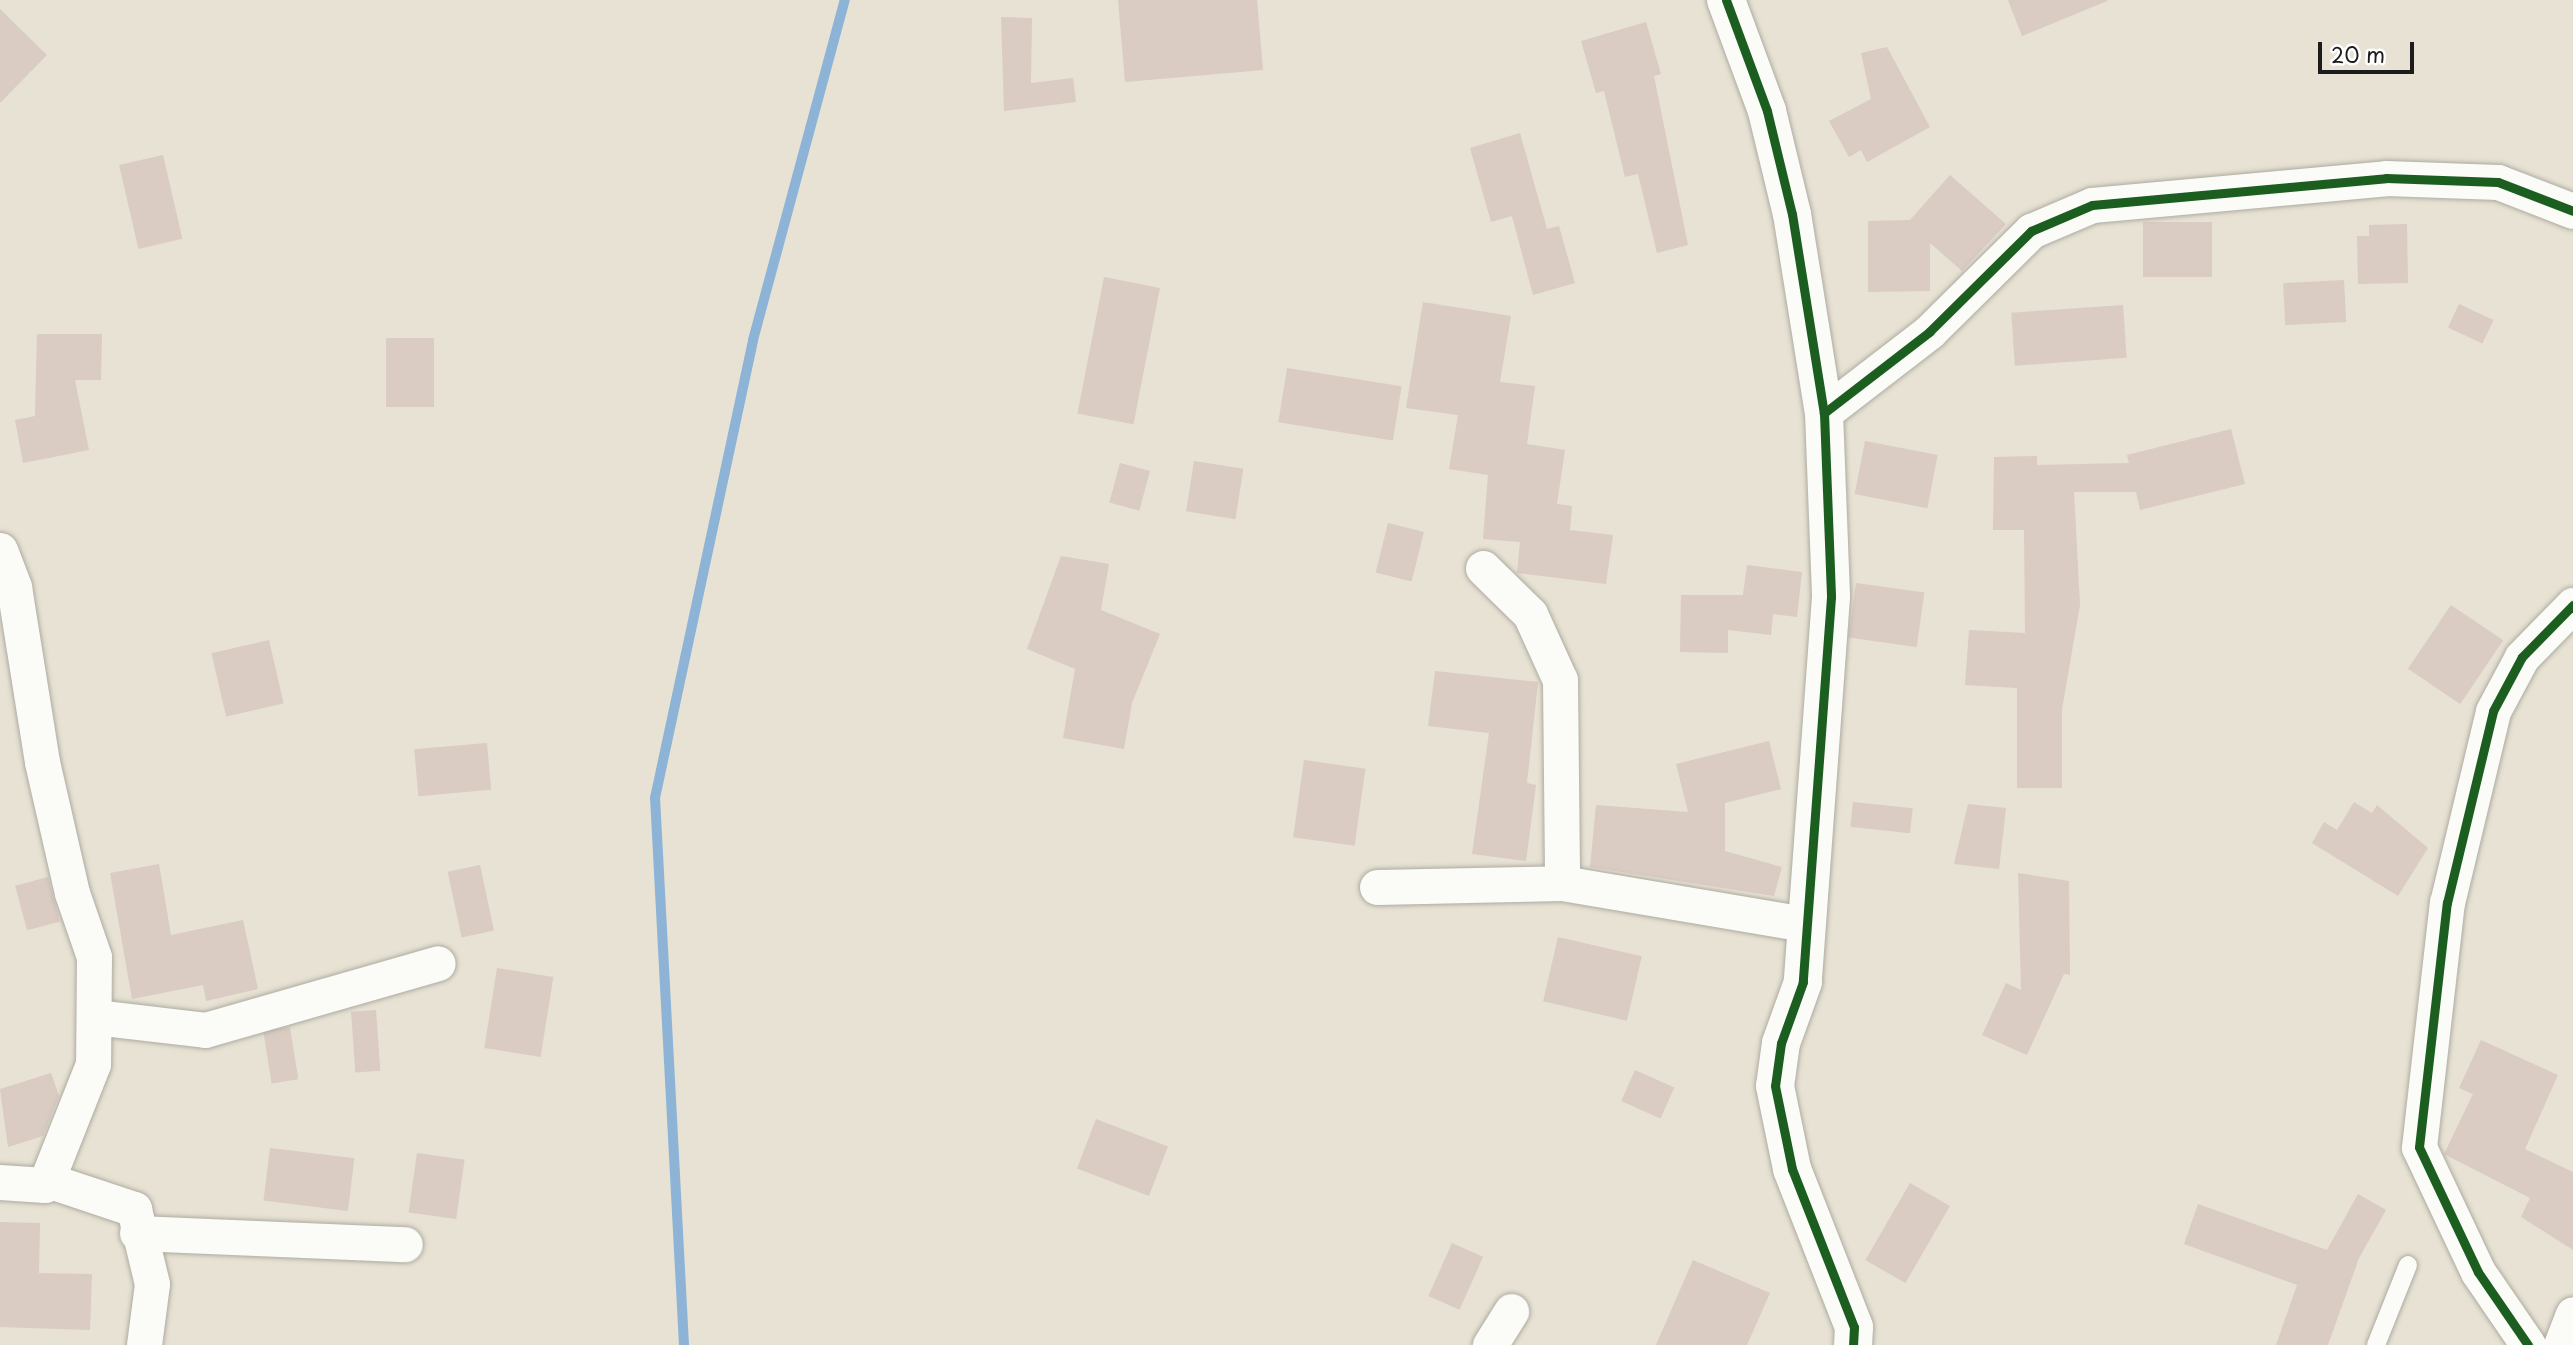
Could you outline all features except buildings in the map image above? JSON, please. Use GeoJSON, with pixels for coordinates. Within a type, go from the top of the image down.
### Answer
{"type":"FeatureCollection","features":[{"type":"Feature","properties":{"kind":"street"},"geometry":{"type":"LineString","coordinates":[[1726,0],[1767,111],[1792,214],[1824,412],[1831,597],[1805,924],[1803,982],[1781,1043],[1775,1086],[1792,1169],[1854,1327],[1853,1345]]}},
{"type":"Feature","properties":{"kind":"street"},"geometry":{"type":"LineString","coordinates":[[1824,412],[1929,332],[2031,232],[2092,205],[2386,178],[2498,182],[2573,211]]}},
{"type":"Feature","properties":{"kind":"street"},"geometry":{"type":"LineString","coordinates":[[0,550],[14,587],[42,762],[72,893],[94,957],[93,1064],[45,1185],[0,1182]]}},
{"type":"Feature","properties":{"kind":"street"},"geometry":{"type":"LineString","coordinates":[[1483,568],[1530,614],[1560,680],[1562,883]]}},
{"type":"Feature","properties":{"kind":"street"},"geometry":{"type":"LineString","coordinates":[[2528,1345],[2477,1272],[2418,1147],[2446,903],[2493,711],[2522,657],[2573,606]]}},
{"type":"Feature","properties":{"kind":"street"},"geometry":{"type":"LineString","coordinates":[[1377,887],[1562,883],[1805,924]]}},
{"type":"Feature","properties":{"kind":"street"},"geometry":{"type":"LineString","coordinates":[[94,1017],[205,1030],[438,963]]}},
{"type":"Feature","properties":{"kind":"street"},"geometry":{"type":"LineString","coordinates":[[47,1180],[134,1209],[137,1233],[152,1284],[144,1345]]}},
{"type":"Feature","properties":{"kind":"street"},"geometry":{"type":"LineString","coordinates":[[137,1233],[405,1244]]}},
{"type":"Feature","properties":{"kind":"street"},"geometry":{"type":"LineString","coordinates":[[1490,1345],[1510,1311]]}},
{"type":"Feature","properties":{"kind":"street"},"geometry":{"type":"LineString","coordinates":[[2561,1345],[2573,1314]]}},
{"type":"Feature","properties":{"kind":"lane"},"geometry":{"type":"LineString","coordinates":[[2376,1345],[2408,1265]]}},
{"type":"Feature","properties":{"kind":"waterway"},"geometry":{"type":"LineString","coordinates":[[684,1345],[655,798],[753,340],[845,0]]}},
{"type":"Feature","properties":{"kind":"cycle path"},"geometry":{"type":"LineString","coordinates":[[1726,0],[1767,111],[1792,214],[1824,413],[1831,597],[1803,982],[1781,1043],[1775,1086],[1792,1169],[1854,1327],[1853,1345]]}},
{"type":"Feature","properties":{"kind":"cycle path"},"geometry":{"type":"LineString","coordinates":[[1824,413],[1929,332],[2031,231],[2092,205],[2386,178],[2498,182],[2573,211]]}},
{"type":"Feature","properties":{"kind":"cycle path"},"geometry":{"type":"LineString","coordinates":[[2528,1345],[2478,1272],[2419,1147],[2447,903],[2493,711],[2522,657],[2573,605]]}}]}
